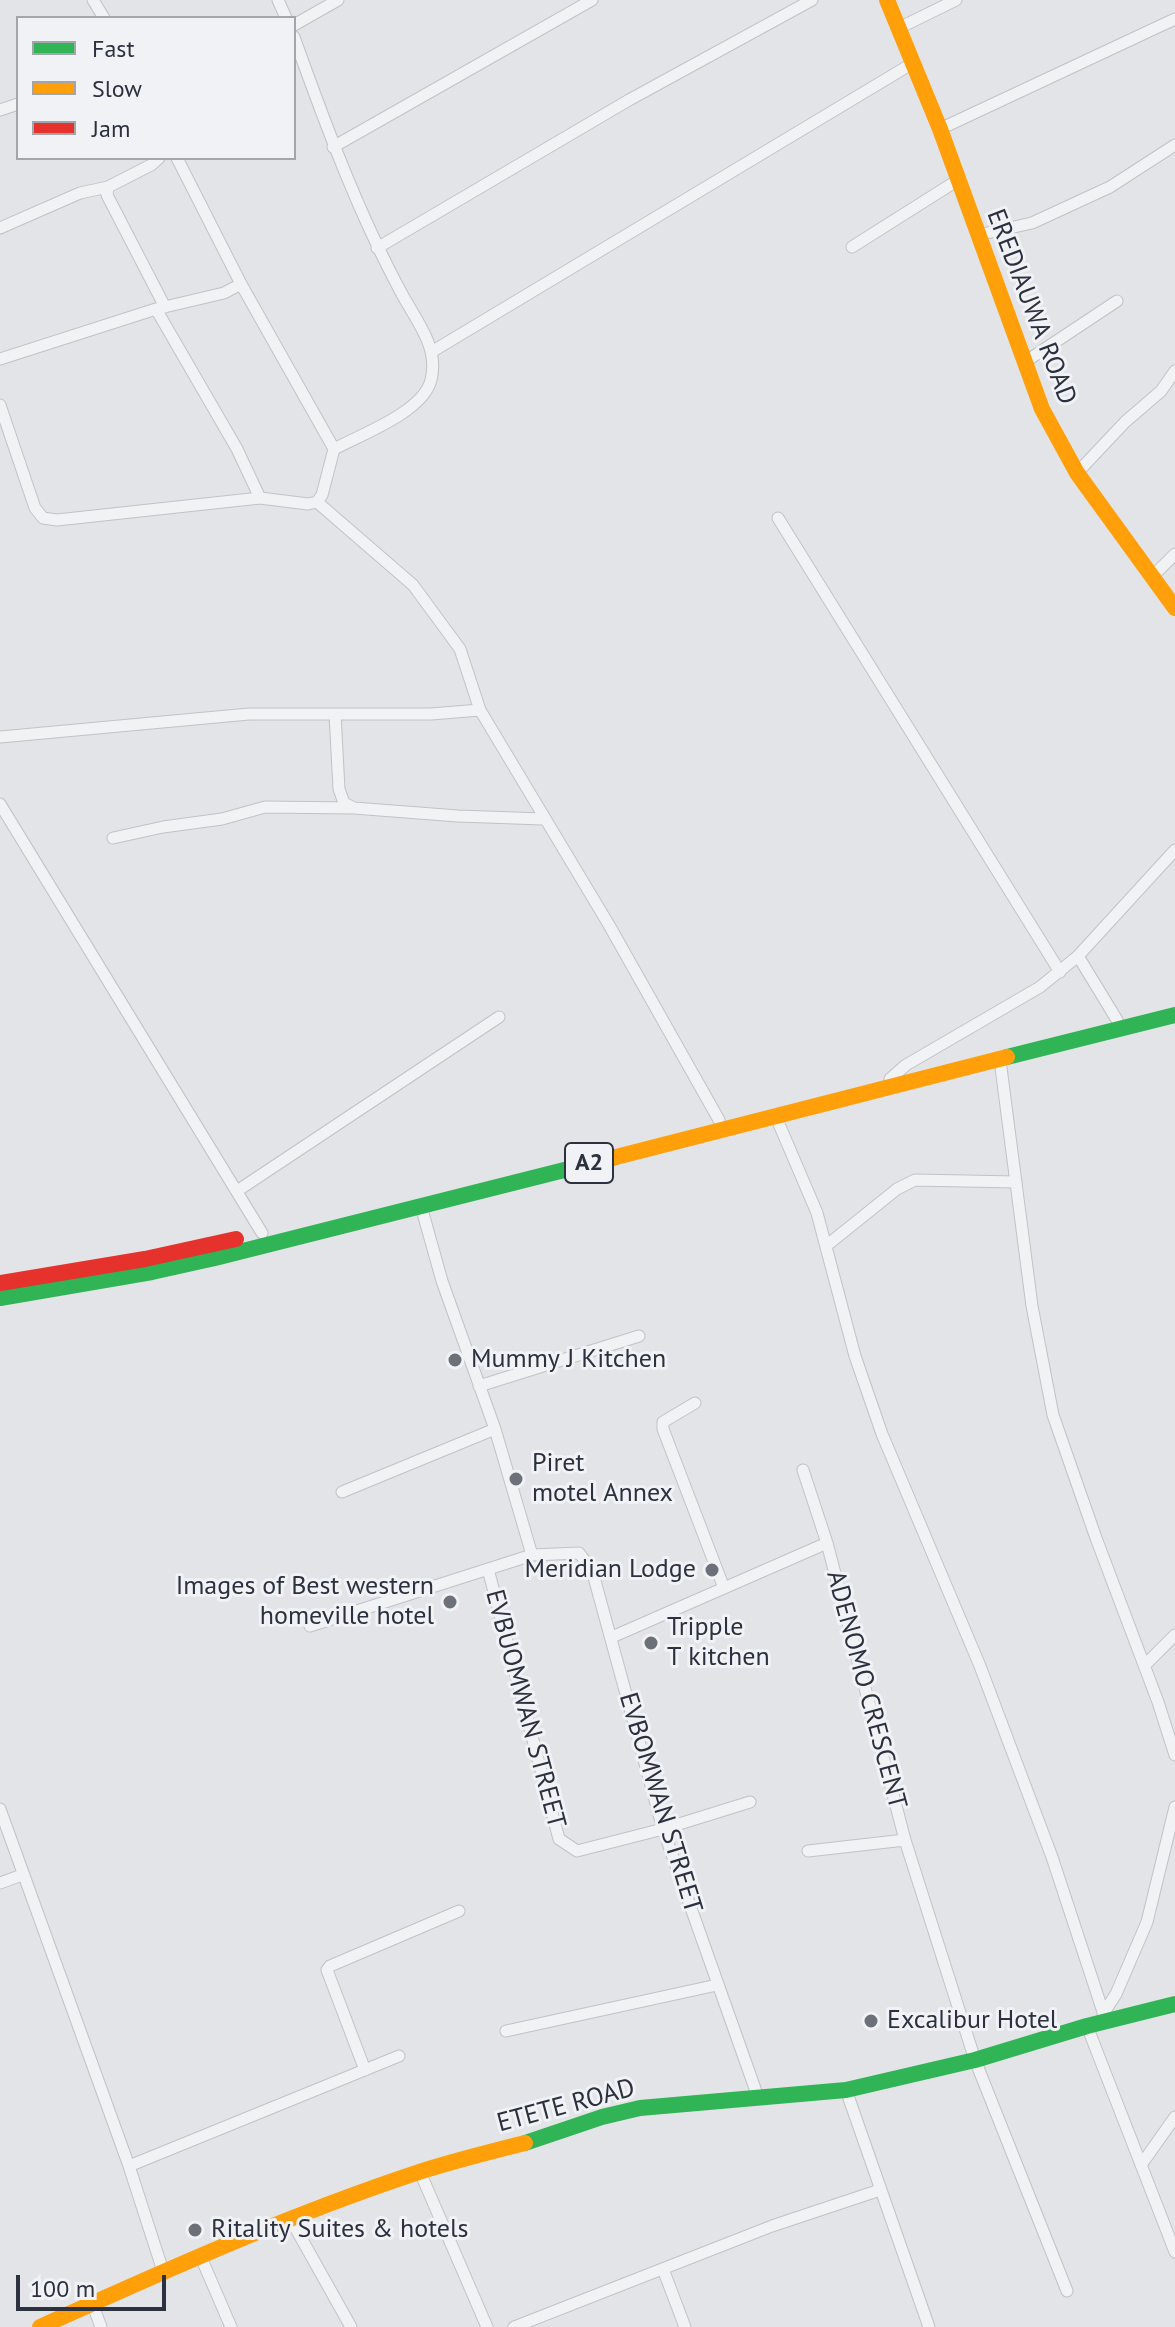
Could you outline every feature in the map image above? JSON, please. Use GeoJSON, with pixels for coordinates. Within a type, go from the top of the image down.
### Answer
{"type":"FeatureCollection","features":[{"type":"Feature","properties":{"kind":"main road","name":"EREDIAUWA ROAD"},"geometry":{"type":"LineString","coordinates":[[887,0],[940,129],[1048,421],[1077,473],[1175,608]]}},
{"type":"Feature","properties":{"kind":"main road","name":"A2"},"geometry":{"type":"LineString","coordinates":[[0,1283],[145,1259],[262,1233],[654,1133],[890,1079],[1175,1004]]}},
{"type":"Feature","properties":{"kind":"main road","name":"A2"},"geometry":{"type":"LineString","coordinates":[[0,1298],[152,1272],[1175,1015]]}},
{"type":"Feature","properties":{"kind":"main road","name":"ETETE ROAD"},"geometry":{"type":"LineString","coordinates":[[40,2327],[200,2255],[291,2220],[420,2172],[602,2117],[640,2108],[846,2090],[975,2060],[1104,2018],[1175,2004]]}},
{"type":"Feature","properties":{"kind":"street"},"geometry":{"type":"LineString","coordinates":[[296,24],[338,0]]}},
{"type":"Feature","properties":{"kind":"street"},"geometry":{"type":"LineString","coordinates":[[333,147],[592,0]]}},
{"type":"Feature","properties":{"kind":"street"},"geometry":{"type":"LineString","coordinates":[[377,248],[629,100],[812,0]]}},
{"type":"Feature","properties":{"kind":"street"},"geometry":{"type":"LineString","coordinates":[[899,28],[956,0]]}},
{"type":"Feature","properties":{"kind":"street"},"geometry":{"type":"LineString","coordinates":[[940,129],[1175,19]]}},
{"type":"Feature","properties":{"kind":"street"},"geometry":{"type":"LineString","coordinates":[[296,43],[333,147],[377,248],[433,351],[431,382],[416,405],[334,449]]}},
{"type":"Feature","properties":{"kind":"street"},"geometry":{"type":"LineString","coordinates":[[433,351],[913,63]]}},
{"type":"Feature","properties":{"kind":"street"},"geometry":{"type":"LineString","coordinates":[[978,235],[1032,223],[1110,187],[1175,145]]}},
{"type":"Feature","properties":{"kind":"street"},"geometry":{"type":"LineString","coordinates":[[0,228],[80,193],[108,187],[157,160]]}},
{"type":"Feature","properties":{"kind":"street"},"geometry":{"type":"LineString","coordinates":[[0,405],[35,508],[43,518],[57,520],[260,498],[308,504],[317,502],[322,495],[334,449],[241,284],[178,160]]}},
{"type":"Feature","properties":{"kind":"street"},"geometry":{"type":"LineString","coordinates":[[852,247],[958,180]]}},
{"type":"Feature","properties":{"kind":"street"},"geometry":{"type":"LineString","coordinates":[[108,187],[107,195],[160,308],[237,449],[260,498]]}},
{"type":"Feature","properties":{"kind":"street"},"geometry":{"type":"LineString","coordinates":[[0,359],[160,308],[224,293],[241,284]]}},
{"type":"Feature","properties":{"kind":"street"},"geometry":{"type":"LineString","coordinates":[[1025,362],[1117,301]]}},
{"type":"Feature","properties":{"kind":"street"},"geometry":{"type":"LineString","coordinates":[[1077,473],[1125,422],[1161,391],[1175,371]]}},
{"type":"Feature","properties":{"kind":"street"},"geometry":{"type":"LineString","coordinates":[[317,502],[413,585],[460,649],[480,710],[609,925],[719,1120]]}},
{"type":"Feature","properties":{"kind":"street"},"geometry":{"type":"LineString","coordinates":[[778,518],[1060,972]]}},
{"type":"Feature","properties":{"kind":"street"},"geometry":{"type":"LineString","coordinates":[[1153,576],[1175,554]]}},
{"type":"Feature","properties":{"kind":"street"},"geometry":{"type":"LineString","coordinates":[[0,737],[249,714],[431,714],[480,710]]}},
{"type":"Feature","properties":{"kind":"street"},"geometry":{"type":"LineString","coordinates":[[335,714],[339,789],[344,803],[354,808]]}},
{"type":"Feature","properties":{"kind":"street"},"geometry":{"type":"LineString","coordinates":[[0,804],[262,1233]]}},
{"type":"Feature","properties":{"kind":"street"},"geometry":{"type":"LineString","coordinates":[[113,838],[234,817],[265,807],[354,808],[543,819]]}},
{"type":"Feature","properties":{"kind":"street"},"geometry":{"type":"LineString","coordinates":[[890,1079],[906,1065],[986,1020],[1060,972],[1175,850]]}},
{"type":"Feature","properties":{"kind":"street"},"geometry":{"type":"LineString","coordinates":[[1078,956],[1117,1020]]}},
{"type":"Feature","properties":{"kind":"street"},"geometry":{"type":"LineString","coordinates":[[237,1191],[499,1017]]}},
{"type":"Feature","properties":{"kind":"street"},"geometry":{"type":"LineString","coordinates":[[1000,1060],[1032,1306],[1053,1415],[1175,1755]]}},
{"type":"Feature","properties":{"kind":"street"},"geometry":{"type":"LineString","coordinates":[[776,1117],[811,1196],[855,1356],[882,1434],[991,1695],[1052,1857],[1104,2018]]}},
{"type":"Feature","properties":{"kind":"street"},"geometry":{"type":"LineString","coordinates":[[826,1246],[897,1189],[915,1180],[1016,1182]]}},
{"type":"Feature","properties":{"kind":"street"},"geometry":{"type":"LineString","coordinates":[[421,1206],[442,1281],[495,1429],[532,1555]]}},
{"type":"Feature","properties":{"kind":"street"},"geometry":{"type":"LineString","coordinates":[[479,1386],[639,1336]]}},
{"type":"Feature","properties":{"kind":"street"},"geometry":{"type":"LineString","coordinates":[[695,1403],[667,1417],[663,1429],[724,1588]]}},
{"type":"Feature","properties":{"kind":"street"},"geometry":{"type":"LineString","coordinates":[[342,1492],[495,1429]]}},
{"type":"Feature","properties":{"kind":"street"},"geometry":{"type":"LineString","coordinates":[[803,1470],[827,1543]]}},
{"type":"Feature","properties":{"kind":"street","name":"ADENOMO CRESCENT"},"geometry":{"type":"LineString","coordinates":[[612,1637],[827,1543],[905,1840],[975,2060],[1067,2291]]}},
{"type":"Feature","properties":{"kind":"street","name":"EVBOMWAN STREET"},"geometry":{"type":"LineString","coordinates":[[310,1626],[532,1555],[579,1553],[592,1570],[663,1829],[758,2097]]}},
{"type":"Feature","properties":{"kind":"street","name":"EVBUOMWAN STREET"},"geometry":{"type":"LineString","coordinates":[[488,1569],[559,1839],[577,1851],[750,1802]]}},
{"type":"Feature","properties":{"kind":"street"},"geometry":{"type":"LineString","coordinates":[[1145,1665],[1175,1635]]}},
{"type":"Feature","properties":{"kind":"street"},"geometry":{"type":"LineString","coordinates":[[1104,2018],[1147,1922],[1175,1807]]}},
{"type":"Feature","properties":{"kind":"street"},"geometry":{"type":"LineString","coordinates":[[0,1809],[129,2166],[163,2271]]}},
{"type":"Feature","properties":{"kind":"street"},"geometry":{"type":"LineString","coordinates":[[808,1851],[905,1840]]}},
{"type":"Feature","properties":{"kind":"street"},"geometry":{"type":"LineString","coordinates":[[0,1883],[22,1875]]}},
{"type":"Feature","properties":{"kind":"street"},"geometry":{"type":"LineString","coordinates":[[365,2070],[327,1970],[330,1966],[459,1911]]}},
{"type":"Feature","properties":{"kind":"street"},"geometry":{"type":"LineString","coordinates":[[506,2031],[717,1985]]}},
{"type":"Feature","properties":{"kind":"street"},"geometry":{"type":"LineString","coordinates":[[1087,2026],[1175,2252]]}},
{"type":"Feature","properties":{"kind":"street"},"geometry":{"type":"LineString","coordinates":[[129,2166],[399,2056]]}},
{"type":"Feature","properties":{"kind":"street"},"geometry":{"type":"LineString","coordinates":[[846,2090],[929,2327]]}},
{"type":"Feature","properties":{"kind":"street"},"geometry":{"type":"LineString","coordinates":[[1141,2165],[1175,2117]]}},
{"type":"Feature","properties":{"kind":"street"},"geometry":{"type":"LineString","coordinates":[[420,2172],[487,2327]]}},
{"type":"Feature","properties":{"kind":"street"},"geometry":{"type":"LineString","coordinates":[[514,2327],[772,2226],[880,2190]]}},
{"type":"Feature","properties":{"kind":"street"},"geometry":{"type":"LineString","coordinates":[[291,2220],[351,2327]]}},
{"type":"Feature","properties":{"kind":"street"},"geometry":{"type":"LineString","coordinates":[[200,2255],[231,2327]]}},
{"type":"Feature","properties":{"kind":"street"},"geometry":{"type":"LineString","coordinates":[[663,2269],[685,2327]]}},
{"type":"Feature","properties":{"kind":"street"},"geometry":{"type":"LineString","coordinates":[[92,2303],[101,2327]]}},
{"type":"Feature","properties":{"kind":"traffic: fast"},"geometry":{"type":"LineString","coordinates":[[1007,1057],[1175,1015]]}},
{"type":"Feature","properties":{"kind":"traffic: fast"},"geometry":{"type":"LineString","coordinates":[[0,1298],[215,1258],[616,1157]]}},
{"type":"Feature","properties":{"kind":"traffic: fast"},"geometry":{"type":"LineString","coordinates":[[525,2143],[602,2117],[640,2108],[846,2090],[975,2060],[1087,2026],[1175,2004]]}},
{"type":"Feature","properties":{"kind":"traffic: slow"},"geometry":{"type":"LineString","coordinates":[[887,0],[940,129],[1042,409],[1077,473],[1175,608]]}},
{"type":"Feature","properties":{"kind":"traffic: slow"},"geometry":{"type":"LineString","coordinates":[[616,1157],[1007,1057]]}},
{"type":"Feature","properties":{"kind":"traffic: slow"},"geometry":{"type":"LineString","coordinates":[[40,2327],[322,2206],[432,2168],[525,2143]]}},
{"type":"Feature","properties":{"kind":"traffic: jam"},"geometry":{"type":"LineString","coordinates":[[0,1283],[145,1259],[236,1239]]}},
{"type":"Feature","properties":{"kind":"place","name":"Mummy J Kitchen"},"geometry":{"type":"Point","coordinates":[455,1360]}},
{"type":"Feature","properties":{"kind":"place","name":"Piret motel Annex"},"geometry":{"type":"Point","coordinates":[516,1479]}},
{"type":"Feature","properties":{"kind":"place","name":"Meridian Lodge"},"geometry":{"type":"Point","coordinates":[712,1570]}},
{"type":"Feature","properties":{"kind":"place","name":"Images of Best western homeville hotel"},"geometry":{"type":"Point","coordinates":[450,1602]}},
{"type":"Feature","properties":{"kind":"place","name":"Tripple T kitchen"},"geometry":{"type":"Point","coordinates":[651,1643]}},
{"type":"Feature","properties":{"kind":"place","name":"Excalibur Hotel"},"geometry":{"type":"Point","coordinates":[871,2021]}},
{"type":"Feature","properties":{"kind":"place","name":"Ritality Suites & hotels"},"geometry":{"type":"Point","coordinates":[195,2230]}}]}
